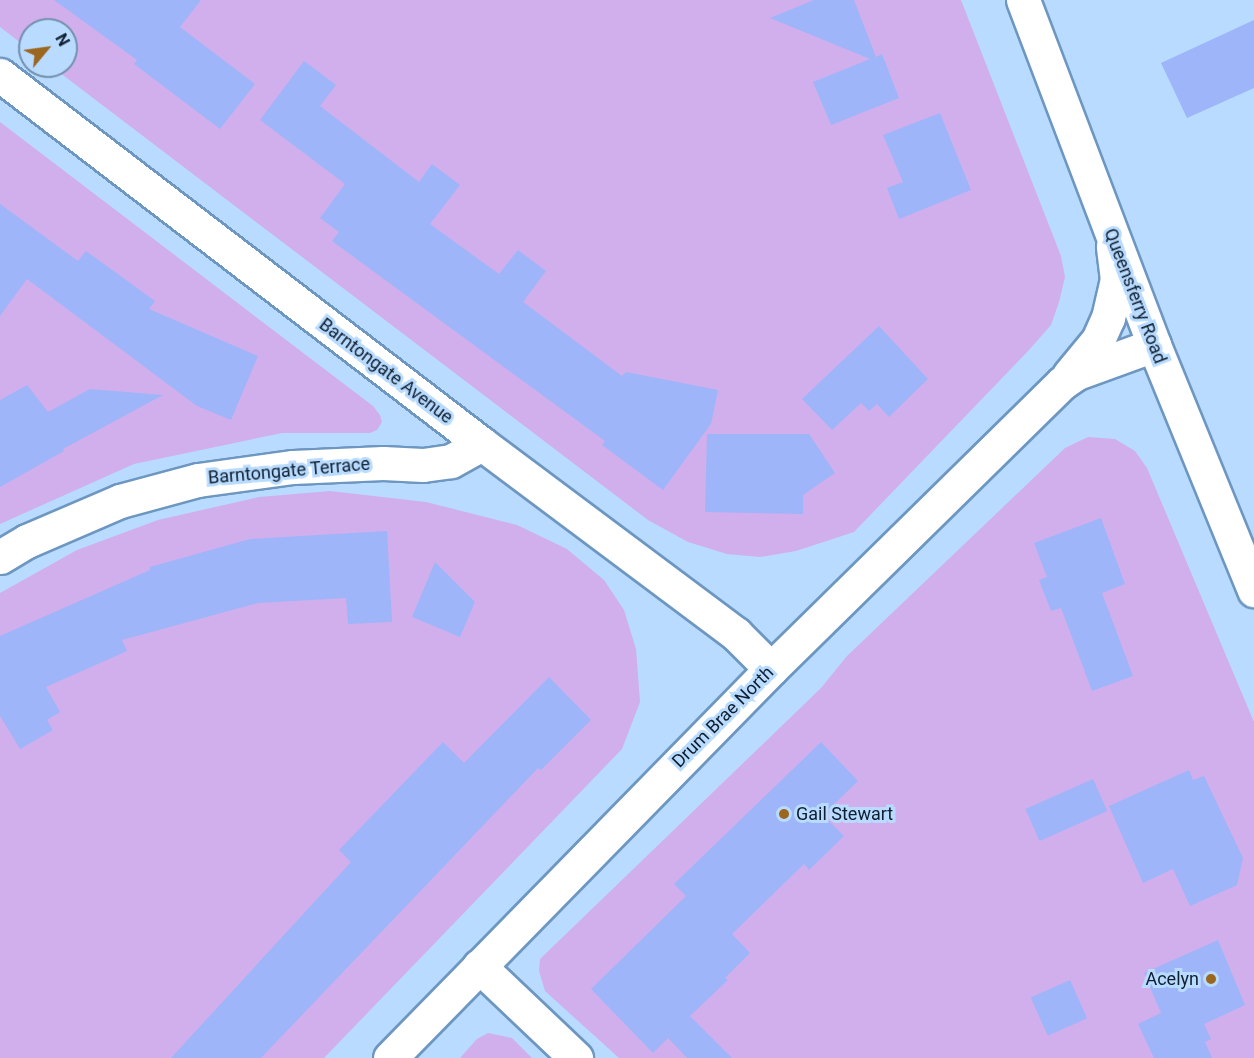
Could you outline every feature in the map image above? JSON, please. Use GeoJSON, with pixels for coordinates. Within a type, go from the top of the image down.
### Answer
{"type":"FeatureCollection","features":[{"type":"Feature","properties":{"kind":"main road","name":"Queensferry Road"},"geometry":{"type":"LineString","coordinates":[[1023,0],[1154,345],[1254,590]]}},
{"type":"Feature","properties":{"kind":"main road","name":"Barntongate Avenue"},"geometry":{"type":"LineString","coordinates":[[0,75],[482,444],[736,634],[771,669]]}},
{"type":"Feature","properties":{"kind":"main road","name":"Drum Brae North"},"geometry":{"type":"LineString","coordinates":[[390,1058],[771,669],[1062,383],[1098,340],[1108,318],[1117,280],[1112,237]]}},
{"type":"Feature","properties":{"kind":"main road","name":"Drum Brae North"},"geometry":{"type":"LineString","coordinates":[[1062,383],[1077,374],[1154,345]]}},
{"type":"Feature","properties":{"kind":"main road","name":"Barntongate Terrace"},"geometry":{"type":"LineString","coordinates":[[0,557],[27,541],[120,501],[198,480],[293,467],[383,463],[423,465],[451,460],[482,444]]}},
{"type":"Feature","properties":{"kind":"main road"},"geometry":{"type":"LineString","coordinates":[[479,966],[576,1058]]}},
{"type":"Feature","properties":{"kind":"shaded area"},"geometry":{"type":"Polygon","coordinates":[[[0,0],[961,0],[1061,256],[1065,277],[1059,302],[1051,325],[1029,350],[854,532],[796,551],[760,557],[727,554],[688,542],[648,520],[67,78],[78,78],[78,18],[18,18],[18,41],[0,27],[0,0]]]}},
{"type":"Feature","properties":{"kind":"shaded area"},"geometry":{"type":"Polygon","coordinates":[[[0,122],[373,406],[382,422],[377,430],[370,433],[282,433],[134,464],[0,524],[0,122]]]}},
{"type":"Feature","properties":{"kind":"shaded area"},"geometry":{"type":"Polygon","coordinates":[[[1088,437],[1115,439],[1135,451],[1147,468],[1254,722],[1254,1058],[619,1058],[545,991],[539,971],[540,959],[821,688],[847,656],[1065,448],[1088,437]]]}},
{"type":"Feature","properties":{"kind":"shaded area"},"geometry":{"type":"Polygon","coordinates":[[[330,491],[426,502],[517,525],[567,549],[604,580],[624,610],[636,649],[640,702],[622,749],[324,1058],[0,1058],[0,593],[77,550],[158,520],[259,497],[330,491]]]}},
{"type":"Feature","properties":{"kind":"shaded area"},"geometry":{"type":"Polygon","coordinates":[[[488,1033],[512,1038],[532,1058],[460,1058],[477,1039],[488,1033]]]}},
{"type":"Feature","properties":{"kind":"building"},"geometry":{"type":"Polygon","coordinates":[[[54,0],[201,0],[180,27],[255,84],[220,129],[134,64],[137,60],[54,0]]]}},
{"type":"Feature","properties":{"kind":"building"},"geometry":{"type":"Polygon","coordinates":[[[814,0],[854,0],[876,57],[882,54],[899,98],[831,125],[813,82],[870,59],[770,18],[814,0]]]}},
{"type":"Feature","properties":{"kind":"building"},"geometry":{"type":"Polygon","coordinates":[[[1254,20],[1254,88],[1187,118],[1161,63],[1254,20]]]}},
{"type":"Feature","properties":{"kind":"building"},"geometry":{"type":"Polygon","coordinates":[[[304,61],[336,85],[320,106],[419,182],[432,164],[460,185],[430,224],[499,274],[518,250],[546,271],[523,302],[622,376],[626,372],[718,390],[711,424],[663,490],[602,445],[605,441],[332,241],[339,232],[320,218],[345,184],[260,120],[304,61]]]}},
{"type":"Feature","properties":{"kind":"building"},"geometry":{"type":"Polygon","coordinates":[[[940,113],[971,190],[899,219],[887,188],[903,182],[883,135],[940,113]]]}},
{"type":"Feature","properties":{"kind":"building"},"geometry":{"type":"Polygon","coordinates":[[[0,204],[78,261],[86,251],[155,301],[149,309],[258,356],[231,420],[197,406],[27,279],[0,316],[0,204]]]}},
{"type":"Feature","properties":{"kind":"building"},"geometry":{"type":"Polygon","coordinates":[[[879,326],[928,379],[889,417],[877,404],[869,411],[861,403],[832,430],[802,399],[879,326]]]}},
{"type":"Feature","properties":{"kind":"building"},"geometry":{"type":"Polygon","coordinates":[[[27,385],[48,412],[90,389],[163,395],[63,449],[64,451],[0,487],[0,400],[27,385]]]}},
{"type":"Feature","properties":{"kind":"building"},"geometry":{"type":"Polygon","coordinates":[[[707,434],[809,434],[835,473],[803,495],[803,514],[705,512],[707,434]]]}},
{"type":"Feature","properties":{"kind":"building"},"geometry":{"type":"Polygon","coordinates":[[[1101,518],[1125,584],[1102,593],[1133,676],[1092,691],[1061,608],[1051,611],[1039,580],[1047,577],[1034,543],[1101,518]]]}},
{"type":"Feature","properties":{"kind":"building"},"geometry":{"type":"Polygon","coordinates":[[[387,531],[392,622],[348,624],[346,598],[258,603],[122,640],[127,651],[46,687],[60,712],[47,720],[53,730],[20,749],[0,716],[0,636],[150,570],[150,567],[250,539],[387,531]]]}},
{"type":"Feature","properties":{"kind":"building"},"geometry":{"type":"Polygon","coordinates":[[[435,562],[475,602],[460,637],[412,617],[435,562]]]}},
{"type":"Feature","properties":{"kind":"building"},"geometry":{"type":"Polygon","coordinates":[[[549,677],[591,720],[541,770],[538,768],[261,1058],[171,1058],[351,862],[339,850],[443,742],[464,763],[549,677]]]}},
{"type":"Feature","properties":{"kind":"building"},"geometry":{"type":"Polygon","coordinates":[[[821,742],[858,781],[823,815],[844,836],[809,870],[804,864],[732,934],[750,953],[725,978],[728,980],[690,1016],[732,1058],[687,1058],[668,1038],[653,1053],[591,989],[686,896],[674,884],[821,742]]]}},
{"type":"Feature","properties":{"kind":"building"},"geometry":{"type":"Polygon","coordinates":[[[1189,770],[1193,780],[1204,776],[1243,858],[1237,885],[1190,906],[1173,869],[1143,883],[1109,806],[1189,770]]]}},
{"type":"Feature","properties":{"kind":"building"},"geometry":{"type":"Polygon","coordinates":[[[1093,779],[1107,811],[1040,841],[1025,809],[1093,779]]]}},
{"type":"Feature","properties":{"kind":"building"},"geometry":{"type":"Polygon","coordinates":[[[1218,940],[1245,1005],[1204,1024],[1211,1039],[1205,1042],[1212,1058],[1154,1058],[1138,1024],[1161,1013],[1144,973],[1218,940]]]}},
{"type":"Feature","properties":{"kind":"building"},"geometry":{"type":"Polygon","coordinates":[[[1070,980],[1087,1018],[1048,1036],[1031,997],[1070,980]]]}},
{"type":"Feature","properties":{"kind":"place","name":"Gail Stewart"},"geometry":{"type":"Point","coordinates":[784,814]}},
{"type":"Feature","properties":{"kind":"place","name":"Acelyn"},"geometry":{"type":"Point","coordinates":[1211,979]}}]}
